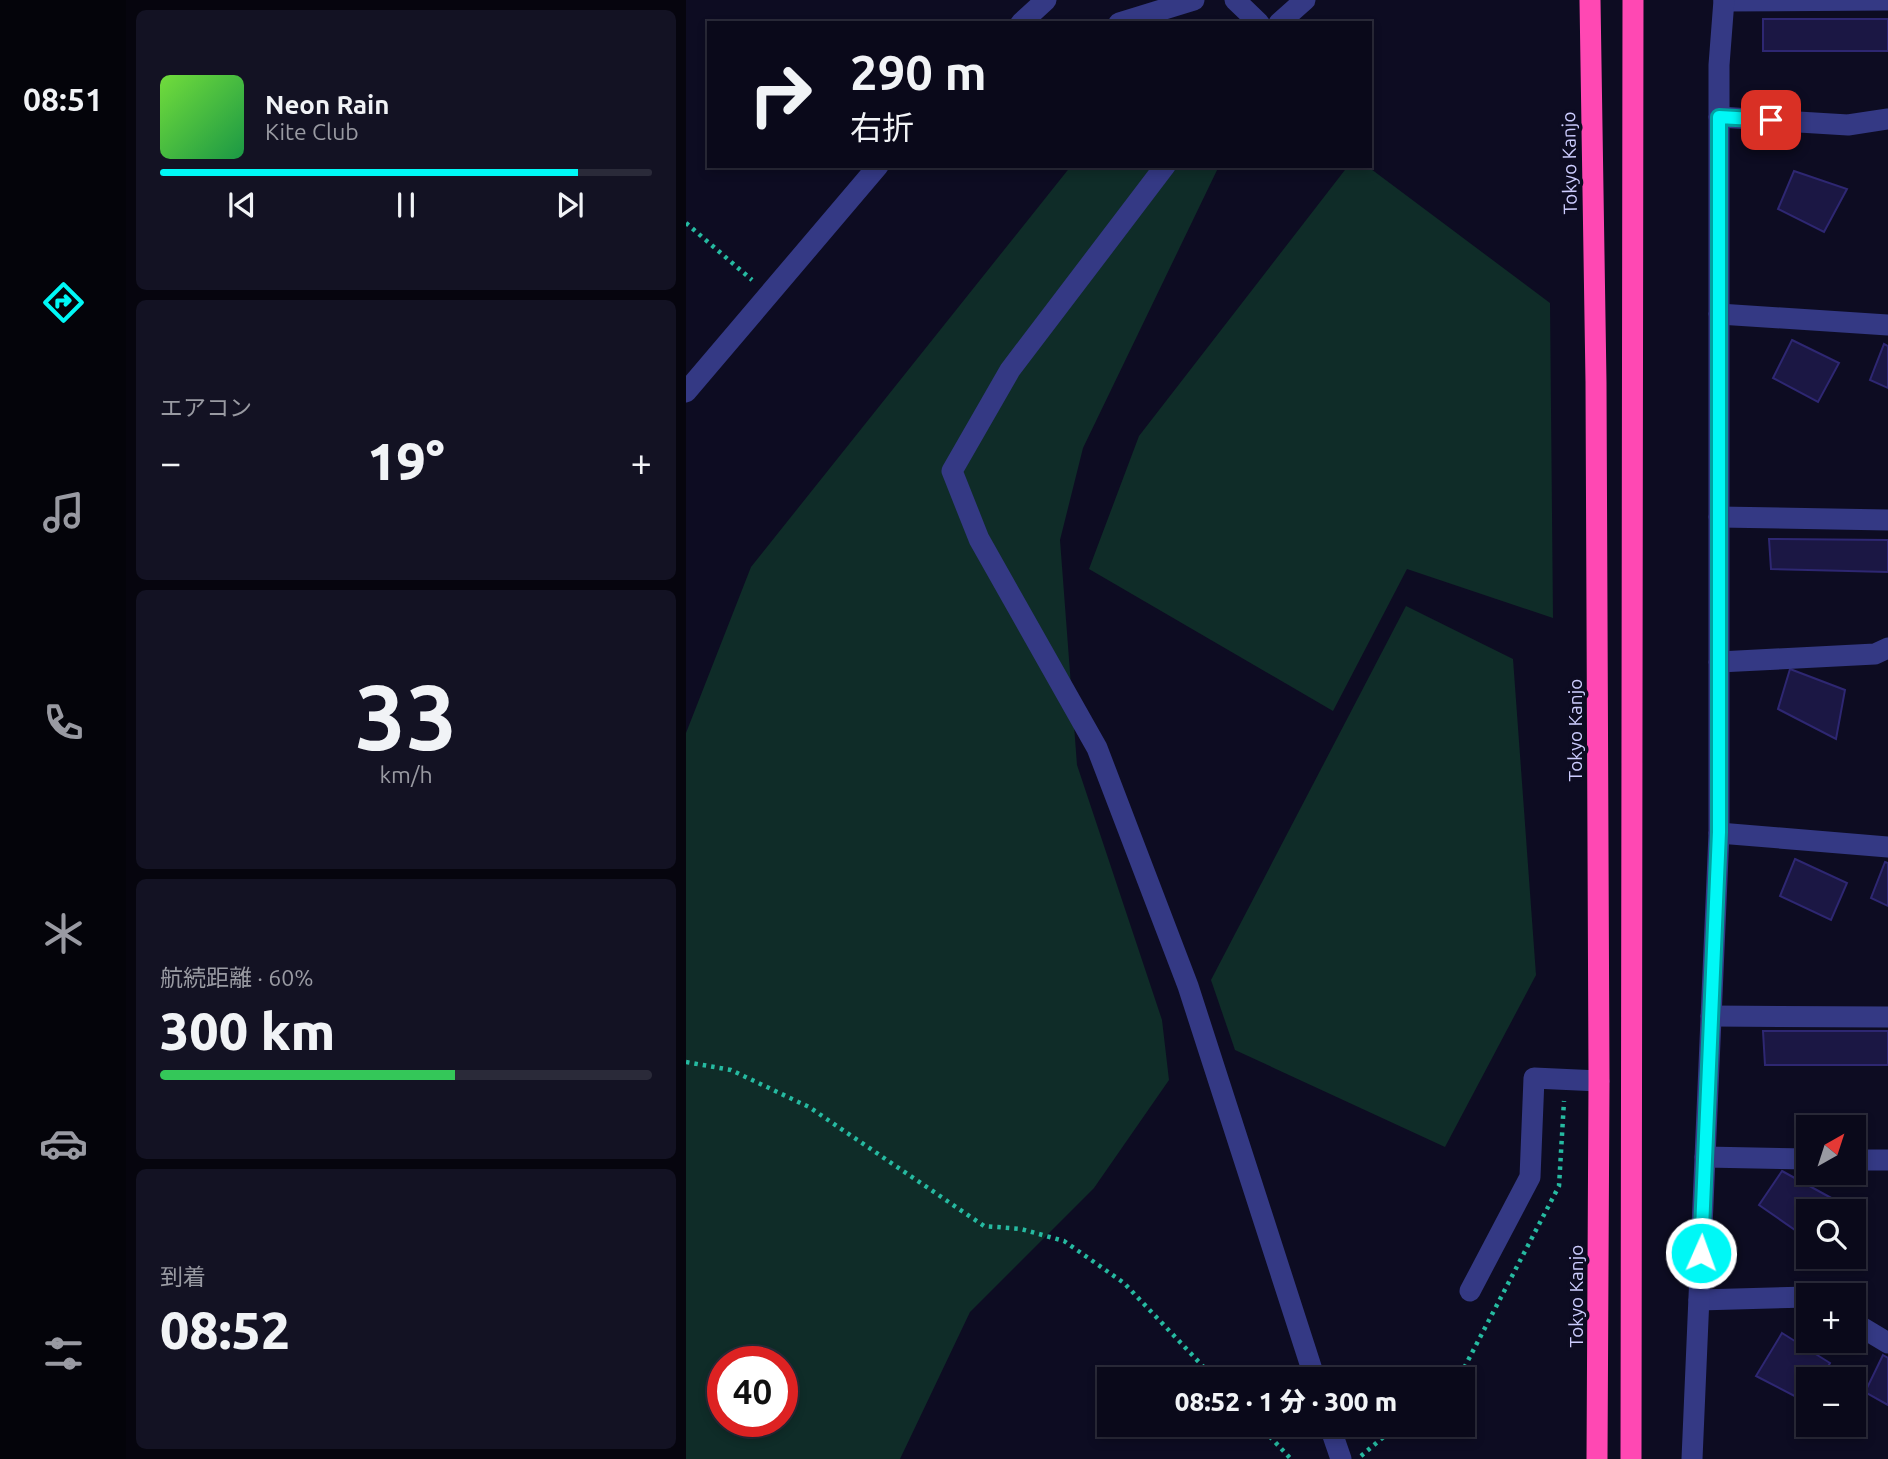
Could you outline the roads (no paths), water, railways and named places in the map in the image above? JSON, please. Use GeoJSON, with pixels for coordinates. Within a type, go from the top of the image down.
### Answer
{"type":"FeatureCollection","features":[{"type":"Feature","properties":{"kind":"highway","name":"Tokyo Kanjo"},"geometry":{"type":"LineString","coordinates":[[1590,0],[1596,382],[1598,1459]]}},
{"type":"Feature","properties":{"kind":"highway"},"geometry":{"type":"LineString","coordinates":[[1631,1459],[1633,0]]}},
{"type":"Feature","properties":{"kind":"street"},"geometry":{"type":"LineString","coordinates":[[1023,21],[1046,0]]}},
{"type":"Feature","properties":{"kind":"street"},"geometry":{"type":"LineString","coordinates":[[1126,21],[1194,0]]}},
{"type":"Feature","properties":{"kind":"street"},"geometry":{"type":"LineString","coordinates":[[1235,0],[1257,21]]}},
{"type":"Feature","properties":{"kind":"street"},"geometry":{"type":"LineString","coordinates":[[1281,21],[1305,0]]}},
{"type":"Feature","properties":{"kind":"street"},"geometry":{"type":"LineString","coordinates":[[1692,1459],[1719,832],[1719,117],[1724,0],[1888,0]]}},
{"type":"Feature","properties":{"kind":"street"},"geometry":{"type":"LineString","coordinates":[[1719,117],[1848,125],[1888,119]]}},
{"type":"Feature","properties":{"kind":"street"},"geometry":{"type":"LineString","coordinates":[[686,392],[876,168]]}},
{"type":"Feature","properties":{"kind":"street"},"geometry":{"type":"LineString","coordinates":[[1163,168],[1010,370],[952,471],[979,539],[1097,748],[1188,986],[1311,1367]]}},
{"type":"Feature","properties":{"kind":"street"},"geometry":{"type":"LineString","coordinates":[[1719,314],[1888,325]]}},
{"type":"Feature","properties":{"kind":"street"},"geometry":{"type":"LineString","coordinates":[[1719,517],[1888,520]]}},
{"type":"Feature","properties":{"kind":"street"},"geometry":{"type":"LineString","coordinates":[[1719,662],[1875,654],[1888,648]]}},
{"type":"Feature","properties":{"kind":"street"},"geometry":{"type":"LineString","coordinates":[[1719,832],[1888,847]]}},
{"type":"Feature","properties":{"kind":"street"},"geometry":{"type":"LineString","coordinates":[[1711,1016],[1888,1017]]}},
{"type":"Feature","properties":{"kind":"street"},"geometry":{"type":"LineString","coordinates":[[1470,1291],[1530,1177],[1534,1078],[1599,1081]]}},
{"type":"Feature","properties":{"kind":"street"},"geometry":{"type":"LineString","coordinates":[[1705,1157],[1796,1159]]}},
{"type":"Feature","properties":{"kind":"street"},"geometry":{"type":"LineString","coordinates":[[1866,1160],[1888,1160]]}},
{"type":"Feature","properties":{"kind":"street"},"geometry":{"type":"LineString","coordinates":[[1699,1300],[1796,1297]]}},
{"type":"Feature","properties":{"kind":"street"},"geometry":{"type":"LineString","coordinates":[[1866,1330],[1888,1343]]}},
{"type":"Feature","properties":{"kind":"street"},"geometry":{"type":"LineString","coordinates":[[1333,1437],[1341,1459]]}}]}
